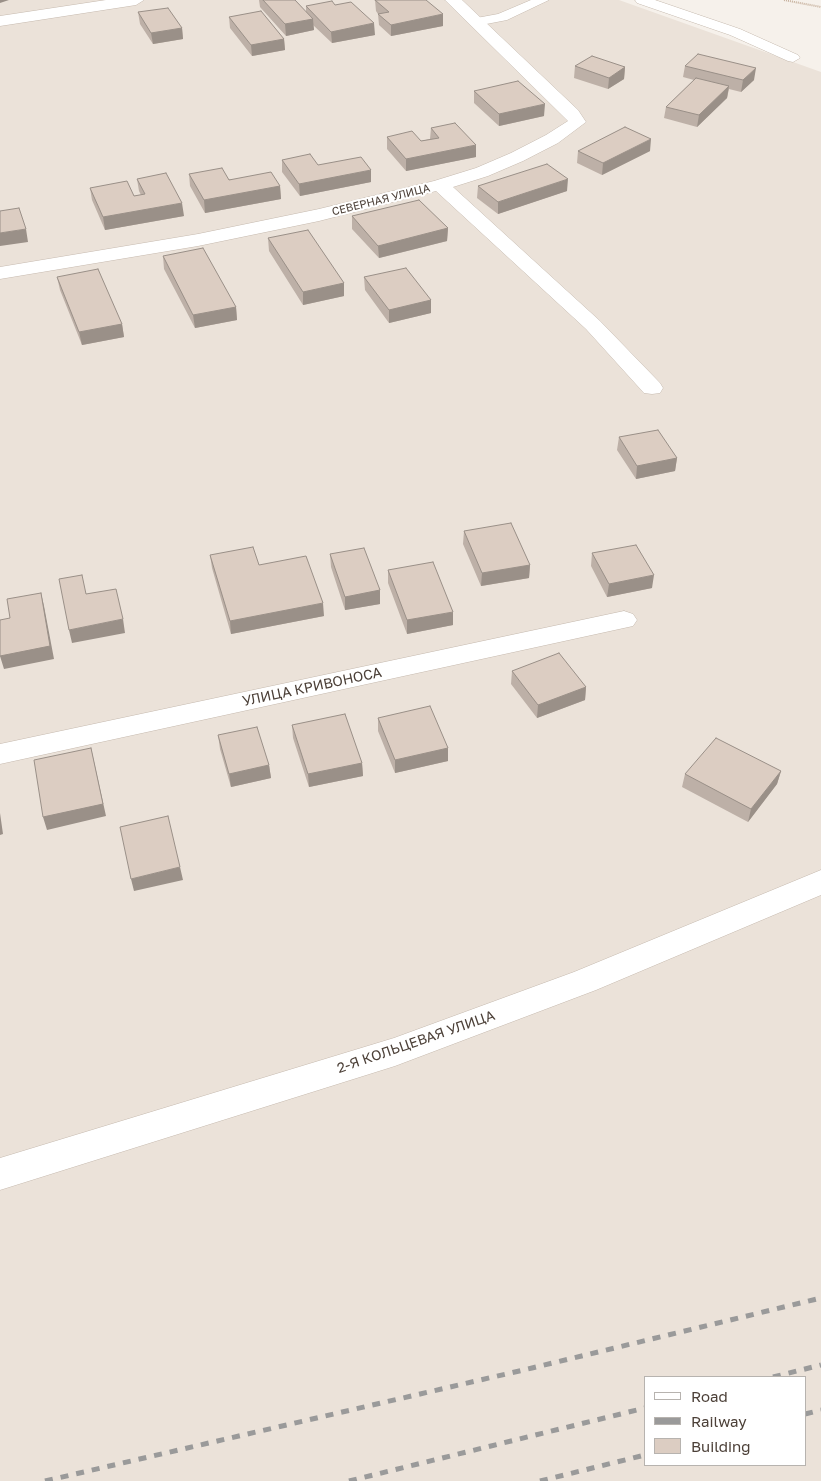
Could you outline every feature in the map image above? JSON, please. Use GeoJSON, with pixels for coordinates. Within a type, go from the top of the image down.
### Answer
{"type":"FeatureCollection","features":[{"type":"Feature","properties":{"kind":"street"},"geometry":{"type":"LineString","coordinates":[[0,21],[103,2],[136,0]]}},
{"type":"Feature","properties":{"kind":"street","name":"СЕВЕРНАЯ УЛИЦА"},"geometry":{"type":"LineString","coordinates":[[0,273],[198,240],[319,215],[440,185],[482,172],[518,157],[552,139],[577,122],[572,114],[453,0]]}},
{"type":"Feature","properties":{"kind":"street"},"geometry":{"type":"LineString","coordinates":[[440,185],[593,325],[652,388]]}},
{"type":"Feature","properties":{"kind":"street","name":"УЛИЦА КРИВОНОСА"},"geometry":{"type":"LineString","coordinates":[[0,754],[624,620]]}},
{"type":"Feature","properties":{"kind":"street","name":"2-Я КОЛЬЦЕВАЯ УЛИЦА"},"geometry":{"type":"LineString","coordinates":[[0,1174],[395,1052],[585,981],[821,882]]}},
{"type":"Feature","properties":{"kind":"lane"},"geometry":{"type":"LineString","coordinates":[[476,22],[502,17],[542,0]]}},
{"type":"Feature","properties":{"kind":"lane"},"geometry":{"type":"LineString","coordinates":[[642,0],[735,32],[793,58]]}},
{"type":"Feature","properties":{"kind":"path"},"geometry":{"type":"LineString","coordinates":[[784,0],[821,7]]}},
{"type":"Feature","properties":{"kind":"shaded area"},"geometry":{"type":"Polygon","coordinates":[[[0,0],[619,0],[821,72],[821,1481],[0,1481],[0,0]]]}},
{"type":"Feature","properties":{"kind":"building"},"geometry":{"type":"Polygon","coordinates":[[[263,0],[295,0],[313,19],[285,24],[263,0]]]}},
{"type":"Feature","properties":{"kind":"building"},"geometry":{"type":"Polygon","coordinates":[[[375,0],[426,0],[443,14],[391,25],[378,14],[389,12],[375,0]]]}},
{"type":"Feature","properties":{"kind":"building"},"geometry":{"type":"Polygon","coordinates":[[[332,1],[335,5],[351,2],[374,23],[331,32],[306,6],[332,1]]]}},
{"type":"Feature","properties":{"kind":"building"},"geometry":{"type":"Polygon","coordinates":[[[168,8],[182,28],[151,33],[138,12],[168,8]]]}},
{"type":"Feature","properties":{"kind":"building"},"geometry":{"type":"Polygon","coordinates":[[[261,11],[284,39],[251,45],[229,17],[261,11]]]}},
{"type":"Feature","properties":{"kind":"building"},"geometry":{"type":"Polygon","coordinates":[[[698,54],[756,68],[743,80],[685,66],[698,54]]]}},
{"type":"Feature","properties":{"kind":"building"},"geometry":{"type":"Polygon","coordinates":[[[592,56],[625,67],[609,78],[575,66],[592,56]]]}},
{"type":"Feature","properties":{"kind":"building"},"geometry":{"type":"Polygon","coordinates":[[[696,78],[729,86],[699,115],[666,107],[696,78]]]}},
{"type":"Feature","properties":{"kind":"building"},"geometry":{"type":"Polygon","coordinates":[[[518,81],[545,104],[499,114],[474,91],[518,81]]]}},
{"type":"Feature","properties":{"kind":"building"},"geometry":{"type":"Polygon","coordinates":[[[455,123],[476,145],[406,159],[387,137],[412,131],[421,141],[439,138],[431,128],[455,123]]]}},
{"type":"Feature","properties":{"kind":"building"},"geometry":{"type":"Polygon","coordinates":[[[625,127],[651,139],[603,163],[578,151],[625,127]]]}},
{"type":"Feature","properties":{"kind":"building"},"geometry":{"type":"Polygon","coordinates":[[[310,154],[318,165],[361,157],[371,170],[299,184],[282,160],[310,154]]]}},
{"type":"Feature","properties":{"kind":"building"},"geometry":{"type":"Polygon","coordinates":[[[547,164],[568,179],[498,202],[478,186],[547,164]]]}},
{"type":"Feature","properties":{"kind":"building"},"geometry":{"type":"Polygon","coordinates":[[[222,168],[229,180],[271,172],[280,186],[204,200],[189,174],[222,168]]]}},
{"type":"Feature","properties":{"kind":"building"},"geometry":{"type":"Polygon","coordinates":[[[166,173],[182,203],[103,217],[90,188],[127,181],[134,196],[145,194],[137,179],[166,173]]]}},
{"type":"Feature","properties":{"kind":"building"},"geometry":{"type":"Polygon","coordinates":[[[419,200],[448,228],[378,246],[352,216],[419,200]]]}},
{"type":"Feature","properties":{"kind":"building"},"geometry":{"type":"Polygon","coordinates":[[[19,208],[26,229],[0,233],[0,211],[19,208]]]}},
{"type":"Feature","properties":{"kind":"building"},"geometry":{"type":"Polygon","coordinates":[[[308,230],[344,283],[303,292],[268,238],[308,230]]]}},
{"type":"Feature","properties":{"kind":"building"},"geometry":{"type":"Polygon","coordinates":[[[203,248],[236,307],[193,315],[163,256],[203,248]]]}},
{"type":"Feature","properties":{"kind":"building"},"geometry":{"type":"Polygon","coordinates":[[[406,268],[431,300],[389,310],[364,277],[406,268]]]}},
{"type":"Feature","properties":{"kind":"building"},"geometry":{"type":"Polygon","coordinates":[[[98,269],[122,324],[79,332],[57,277],[98,269]]]}},
{"type":"Feature","properties":{"kind":"building"},"geometry":{"type":"Polygon","coordinates":[[[658,430],[677,458],[637,466],[619,437],[658,430]]]}},
{"type":"Feature","properties":{"kind":"building"},"geometry":{"type":"Polygon","coordinates":[[[511,523],[530,565],[482,573],[464,531],[511,523]]]}},
{"type":"Feature","properties":{"kind":"building"},"geometry":{"type":"Polygon","coordinates":[[[636,545],[654,575],[609,584],[592,553],[636,545]]]}},
{"type":"Feature","properties":{"kind":"building"},"geometry":{"type":"Polygon","coordinates":[[[253,547],[259,565],[306,556],[323,603],[230,621],[210,555],[253,547]]]}},
{"type":"Feature","properties":{"kind":"building"},"geometry":{"type":"Polygon","coordinates":[[[364,548],[380,590],[345,597],[330,554],[364,548]]]}},
{"type":"Feature","properties":{"kind":"building"},"geometry":{"type":"Polygon","coordinates":[[[433,562],[453,612],[407,620],[388,570],[433,562]]]}},
{"type":"Feature","properties":{"kind":"building"},"geometry":{"type":"Polygon","coordinates":[[[82,575],[86,594],[116,589],[123,619],[69,630],[59,579],[82,575]]]}},
{"type":"Feature","properties":{"kind":"building"},"geometry":{"type":"Polygon","coordinates":[[[41,593],[50,646],[0,656],[0,620],[10,618],[7,599],[41,593]]]}},
{"type":"Feature","properties":{"kind":"building"},"geometry":{"type":"Polygon","coordinates":[[[559,653],[586,687],[538,705],[512,671],[559,653]]]}},
{"type":"Feature","properties":{"kind":"building"},"geometry":{"type":"Polygon","coordinates":[[[430,706],[448,748],[395,760],[378,718],[430,706]]]}},
{"type":"Feature","properties":{"kind":"building"},"geometry":{"type":"Polygon","coordinates":[[[345,714],[362,763],[308,774],[292,725],[345,714]]]}},
{"type":"Feature","properties":{"kind":"building"},"geometry":{"type":"Polygon","coordinates":[[[257,727],[269,765],[229,774],[218,735],[257,727]]]}},
{"type":"Feature","properties":{"kind":"building"},"geometry":{"type":"Polygon","coordinates":[[[716,738],[781,771],[751,809],[685,774],[716,738]]]}},
{"type":"Feature","properties":{"kind":"building"},"geometry":{"type":"Polygon","coordinates":[[[91,748],[103,804],[43,817],[34,760],[91,748]]]}},
{"type":"Feature","properties":{"kind":"building"},"geometry":{"type":"Polygon","coordinates":[[[168,816],[180,867],[131,879],[120,827],[168,816]]]}},
{"type":"Feature","properties":{"kind":"railway"},"geometry":{"type":"LineString","coordinates":[[45,1481],[532,1368],[821,1298]]}},
{"type":"Feature","properties":{"kind":"railway"},"geometry":{"type":"LineString","coordinates":[[777,1376],[821,1365]]}},
{"type":"Feature","properties":{"kind":"railway"},"geometry":{"type":"LineString","coordinates":[[349,1481],[644,1408]]}},
{"type":"Feature","properties":{"kind":"railway"},"geometry":{"type":"LineString","coordinates":[[806,1414],[821,1410]]}},
{"type":"Feature","properties":{"kind":"railway"},"geometry":{"type":"LineString","coordinates":[[540,1481],[644,1455]]}}]}
